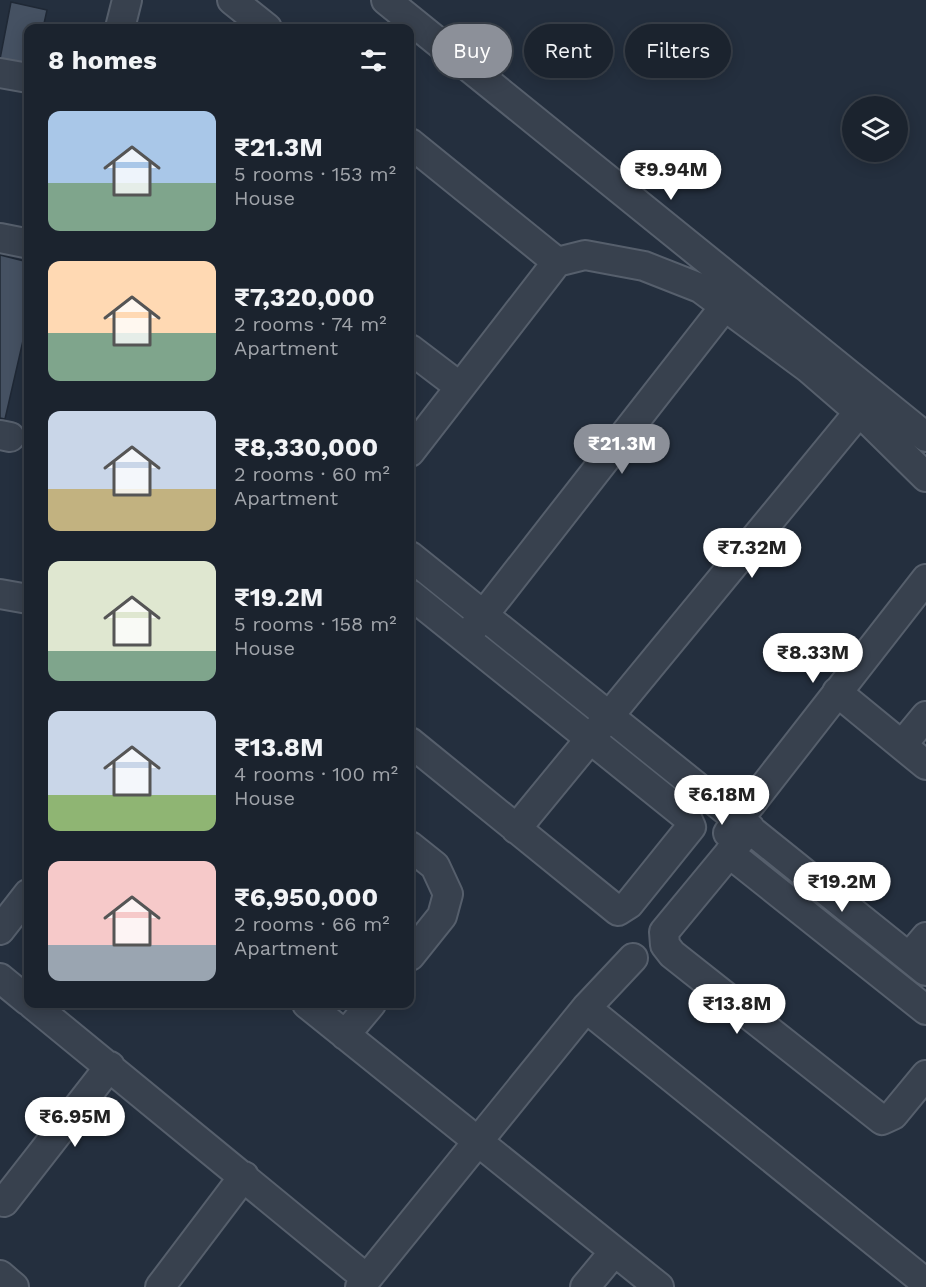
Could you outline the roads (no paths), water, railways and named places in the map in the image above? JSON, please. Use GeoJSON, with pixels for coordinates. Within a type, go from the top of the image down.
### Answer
{"type":"FeatureCollection","features":[{"type":"Feature","properties":{"kind":"street"},"geometry":{"type":"LineString","coordinates":[[121,24],[127,0]]}},
{"type":"Feature","properties":{"kind":"street"},"geometry":{"type":"LineString","coordinates":[[232,0],[262,24]]}},
{"type":"Feature","properties":{"kind":"street"},"geometry":{"type":"LineString","coordinates":[[386,0],[926,437]]}},
{"type":"Feature","properties":{"kind":"street"},"geometry":{"type":"LineString","coordinates":[[0,73],[24,77]]}},
{"type":"Feature","properties":{"kind":"street"},"geometry":{"type":"LineString","coordinates":[[414,146],[557,262]]}},
{"type":"Feature","properties":{"kind":"street"},"geometry":{"type":"LineString","coordinates":[[414,447],[557,262],[585,255],[644,266],[700,288],[808,368],[859,412],[926,477]]}},
{"type":"Feature","properties":{"kind":"street"},"geometry":{"type":"LineString","coordinates":[[466,639],[724,306]]}},
{"type":"Feature","properties":{"kind":"street"},"geometry":{"type":"LineString","coordinates":[[414,352],[460,387]]}},
{"type":"Feature","properties":{"kind":"street"},"geometry":{"type":"LineString","coordinates":[[516,829],[859,412]]}},
{"type":"Feature","properties":{"kind":"street"},"geometry":{"type":"LineString","coordinates":[[414,559],[850,909],[920,955]]}},
{"type":"Feature","properties":{"kind":"street"},"geometry":{"type":"LineString","coordinates":[[926,579],[837,692],[745,824],[729,853],[664,932],[665,945],[672,954],[882,1120],[893,1116],[926,1075]]}},
{"type":"Feature","properties":{"kind":"street"},"geometry":{"type":"LineString","coordinates":[[0,594],[24,598]]}},
{"type":"Feature","properties":{"kind":"street"},"geometry":{"type":"LineString","coordinates":[[414,597],[589,741],[686,816],[691,827],[629,904],[618,911],[414,745]]}},
{"type":"Feature","properties":{"kind":"street"},"geometry":{"type":"LineString","coordinates":[[837,692],[926,765]]}},
{"type":"Feature","properties":{"kind":"street"},"geometry":{"type":"LineString","coordinates":[[902,745],[926,716]]}},
{"type":"Feature","properties":{"kind":"street"},"geometry":{"type":"LineString","coordinates":[[662,913],[745,824]]}},
{"type":"Feature","properties":{"kind":"street"},"geometry":{"type":"LineString","coordinates":[[414,849],[435,866],[448,894],[442,916],[414,951]]}},
{"type":"Feature","properties":{"kind":"street"},"geometry":{"type":"LineString","coordinates":[[729,853],[926,1010]]}},
{"type":"Feature","properties":{"kind":"street"},"geometry":{"type":"LineString","coordinates":[[0,930],[24,899]]}},
{"type":"Feature","properties":{"kind":"street"},"geometry":{"type":"LineString","coordinates":[[832,934],[850,909]]}},
{"type":"Feature","properties":{"kind":"street"},"geometry":{"type":"LineString","coordinates":[[38,1008],[244,1176],[363,1282],[585,1008],[633,958]]}},
{"type":"Feature","properties":{"kind":"street"},"geometry":{"type":"LineString","coordinates":[[0,978],[24,997]]}},
{"type":"Feature","properties":{"kind":"street"},"geometry":{"type":"LineString","coordinates":[[312,1008],[659,1287]]}},
{"type":"Feature","properties":{"kind":"street"},"geometry":{"type":"LineString","coordinates":[[345,1035],[368,1008]]}},
{"type":"Feature","properties":{"kind":"street"},"geometry":{"type":"LineString","coordinates":[[585,1008],[926,1283]]}},
{"type":"Feature","properties":{"kind":"street"},"geometry":{"type":"LineString","coordinates":[[4,1202],[110,1066]]}},
{"type":"Feature","properties":{"kind":"street"},"geometry":{"type":"LineString","coordinates":[[160,1287],[244,1176]]}},
{"type":"Feature","properties":{"kind":"street"},"geometry":{"type":"LineString","coordinates":[[585,1287],[614,1252]]}},
{"type":"Feature","properties":{"kind":"street"},"geometry":{"type":"LineString","coordinates":[[0,1275],[14,1287]]}}]}
